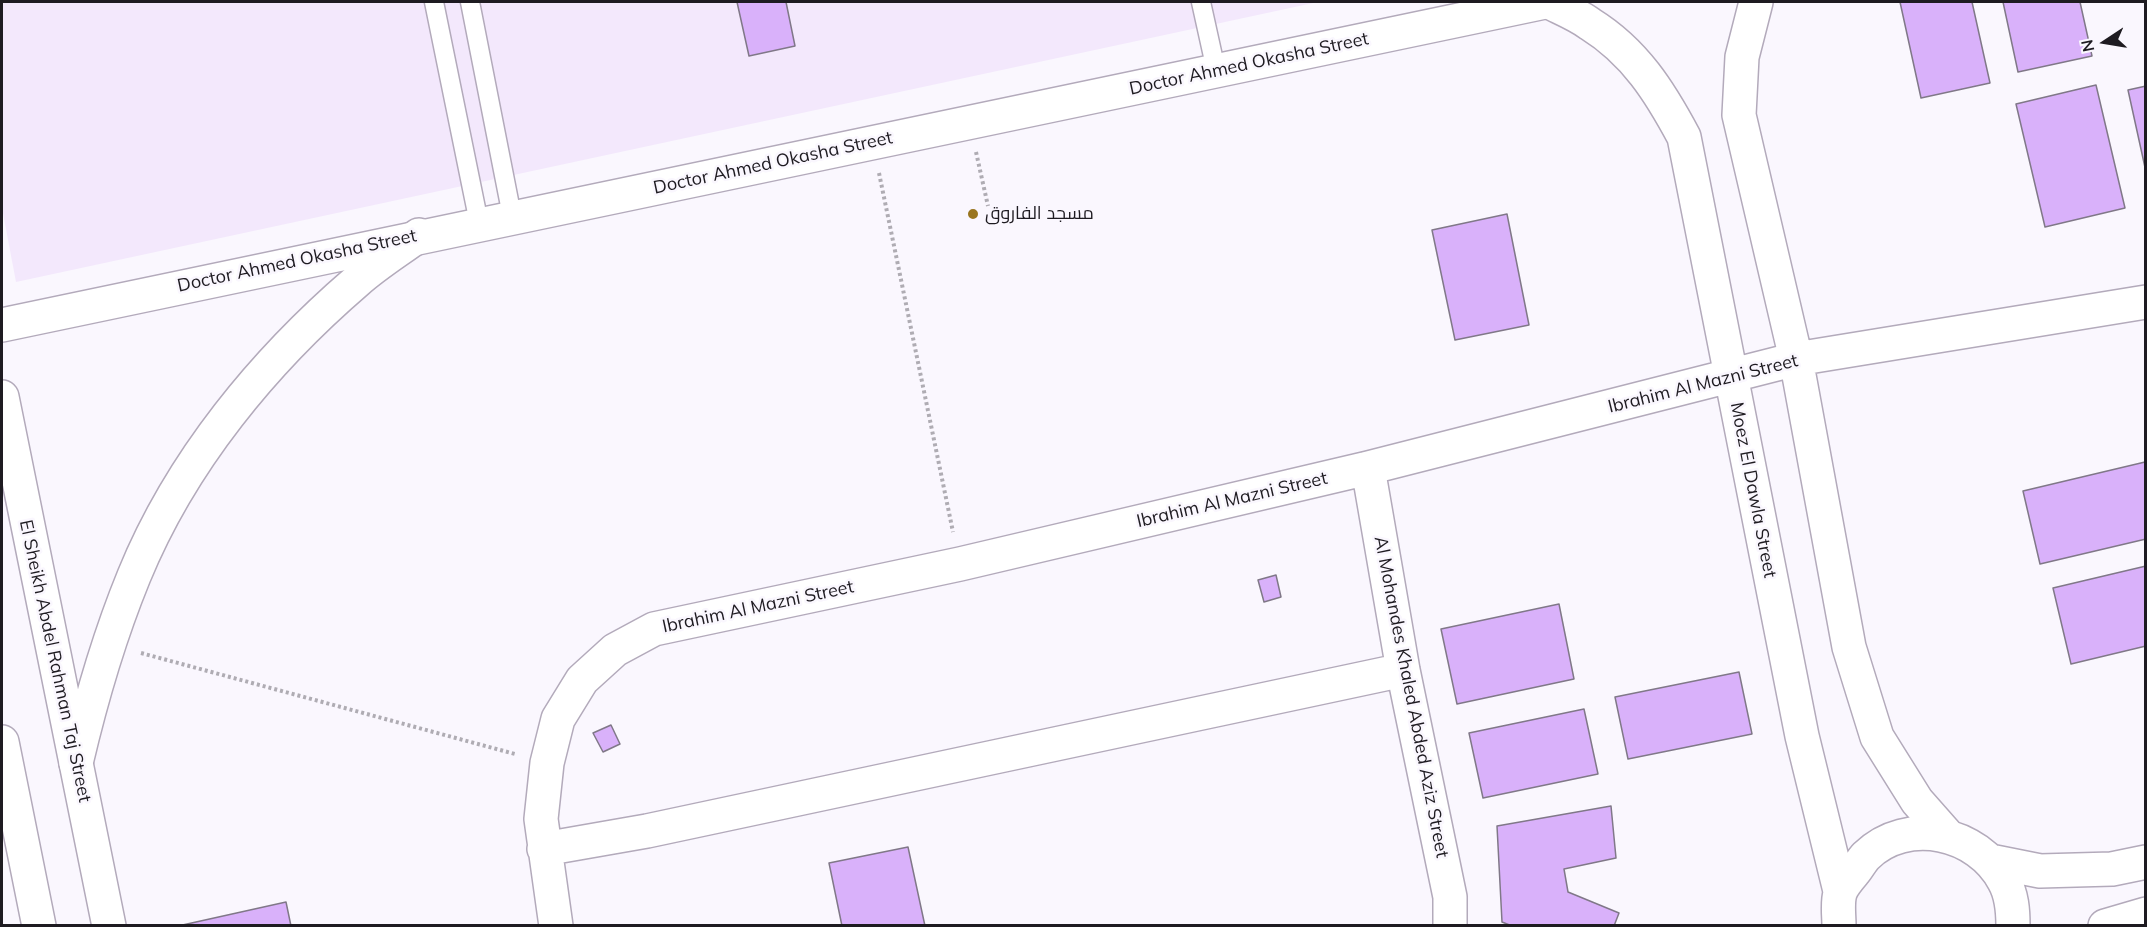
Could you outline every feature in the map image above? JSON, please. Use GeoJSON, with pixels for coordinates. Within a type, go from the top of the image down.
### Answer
{"type":"FeatureCollection","features":[{"type":"Feature","properties":{"kind":"street","name":"Doctor Ahmed Okasha Street"},"geometry":{"type":"LineString","coordinates":[[2,325],[419,235],[1545,2]]}},
{"type":"Feature","properties":{"kind":"street","name":"Moez El Dawla Street"},"geometry":{"type":"LineString","coordinates":[[1549,2],[1591,24],[1629,56],[1661,94],[1684,137],[1802,736],[1840,891],[1839,926]]}},
{"type":"Feature","properties":{"kind":"street"},"geometry":{"type":"LineString","coordinates":[[1756,2],[1742,57],[1739,115],[1796,359],[1849,647],[1877,737],[1917,801],[1947,835]]}},
{"type":"Feature","properties":{"kind":"street"},"geometry":{"type":"LineString","coordinates":[[76,763],[108,644],[135,574],[168,507],[208,443],[253,384],[304,329],[359,279],[419,235]]}},
{"type":"Feature","properties":{"kind":"street","name":"Ibrahim Al Mazni Street"},"geometry":{"type":"LineString","coordinates":[[556,926],[541,819],[547,763],[558,719],[582,680],[615,650],[654,629],[960,564],[1368,468],[1796,359],[2145,302]]}},
{"type":"Feature","properties":{"kind":"street","name":"El Sheikh Abdel Rahman Taj Street"},"geometry":{"type":"LineString","coordinates":[[2,397],[109,926]]}},
{"type":"Feature","properties":{"kind":"street","name":"Al Mohandes Khaled Abded Aziz Street"},"geometry":{"type":"LineString","coordinates":[[1368,468],[1403,670],[1450,897],[1450,926]]}},
{"type":"Feature","properties":{"kind":"street"},"geometry":{"type":"LineString","coordinates":[[544,849],[658,829],[1403,670]]}},
{"type":"Feature","properties":{"kind":"street"},"geometry":{"type":"LineString","coordinates":[[2,742],[6,784],[39,926]]}},
{"type":"Feature","properties":{"kind":"street"},"geometry":{"type":"LineString","coordinates":[[1840,891],[1866,855],[1891,840],[1918,833],[1947,835],[1971,845],[1990,861],[2005,881],[2013,905],[2013,926]]}},
{"type":"Feature","properties":{"kind":"street"},"geometry":{"type":"LineString","coordinates":[[1990,861],[2040,872],[2112,869],[2145,862]]}},
{"type":"Feature","properties":{"kind":"street"},"geometry":{"type":"LineString","coordinates":[[2105,926],[2145,914]]}},
{"type":"Feature","properties":{"kind":"lane"},"geometry":{"type":"LineString","coordinates":[[434,2],[479,223]]}},
{"type":"Feature","properties":{"kind":"lane"},"geometry":{"type":"LineString","coordinates":[[470,2],[512,216]]}},
{"type":"Feature","properties":{"kind":"lane"},"geometry":{"type":"LineString","coordinates":[[1201,2],[1216,70]]}},
{"type":"Feature","properties":{"kind":"path"},"geometry":{"type":"LineString","coordinates":[[969,122],[988,206]]}},
{"type":"Feature","properties":{"kind":"path"},"geometry":{"type":"LineString","coordinates":[[873,142],[960,564]]}},
{"type":"Feature","properties":{"kind":"path"},"geometry":{"type":"LineString","coordinates":[[108,644],[547,763]]}},
{"type":"Feature","properties":{"kind":"shaded area"},"geometry":{"type":"Polygon","coordinates":[[[2,2],[1318,2],[16,282],[2,208],[2,2]]]}},
{"type":"Feature","properties":{"kind":"building"},"geometry":{"type":"Polygon","coordinates":[[[737,2],[786,2],[795,46],[749,56],[737,2]]]}},
{"type":"Feature","properties":{"kind":"building"},"geometry":{"type":"Polygon","coordinates":[[[1900,2],[1972,2],[1990,83],[1921,98],[1900,2]]]}},
{"type":"Feature","properties":{"kind":"building"},"geometry":{"type":"Polygon","coordinates":[[[2003,2],[2080,2],[2092,56],[2018,72],[2003,2]]]}},
{"type":"Feature","properties":{"kind":"building"},"geometry":{"type":"Polygon","coordinates":[[[2096,85],[2125,208],[2045,227],[2016,104],[2096,85]]]}},
{"type":"Feature","properties":{"kind":"building"},"geometry":{"type":"Polygon","coordinates":[[[2146,86],[2146,172],[2128,90],[2146,86]]]}},
{"type":"Feature","properties":{"kind":"building"},"geometry":{"type":"Polygon","coordinates":[[[1507,214],[1529,325],[1455,340],[1432,230],[1507,214]]]}},
{"type":"Feature","properties":{"kind":"building"},"geometry":{"type":"Polygon","coordinates":[[[2145,462],[2146,539],[2040,564],[2023,491],[2145,462]]]}},
{"type":"Feature","properties":{"kind":"building"},"geometry":{"type":"Polygon","coordinates":[[[2146,566],[2146,646],[2071,664],[2053,588],[2146,566]]]}},
{"type":"Feature","properties":{"kind":"building"},"geometry":{"type":"Polygon","coordinates":[[[1276,575],[1281,597],[1264,602],[1258,580],[1276,575]]]}},
{"type":"Feature","properties":{"kind":"building"},"geometry":{"type":"Polygon","coordinates":[[[1559,604],[1574,679],[1457,704],[1441,629],[1559,604]]]}},
{"type":"Feature","properties":{"kind":"building"},"geometry":{"type":"Polygon","coordinates":[[[1739,672],[1752,734],[1628,759],[1615,697],[1739,672]]]}},
{"type":"Feature","properties":{"kind":"building"},"geometry":{"type":"Polygon","coordinates":[[[1584,709],[1598,774],[1483,798],[1469,733],[1584,709]]]}},
{"type":"Feature","properties":{"kind":"building"},"geometry":{"type":"Polygon","coordinates":[[[611,725],[620,744],[603,752],[593,733],[611,725]]]}},
{"type":"Feature","properties":{"kind":"building"},"geometry":{"type":"Polygon","coordinates":[[[1611,806],[1616,858],[1564,869],[1568,892],[1619,913],[1614,926],[1512,926],[1502,922],[1497,826],[1611,806]]]}},
{"type":"Feature","properties":{"kind":"building"},"geometry":{"type":"Polygon","coordinates":[[[908,847],[925,926],[842,926],[829,863],[908,847]]]}},
{"type":"Feature","properties":{"kind":"building"},"geometry":{"type":"Polygon","coordinates":[[[286,902],[291,926],[178,926],[286,902]]]}},
{"type":"Feature","properties":{"kind":"place","name":"مسجد الفاروق"},"geometry":{"type":"Point","coordinates":[973,214]}}]}
